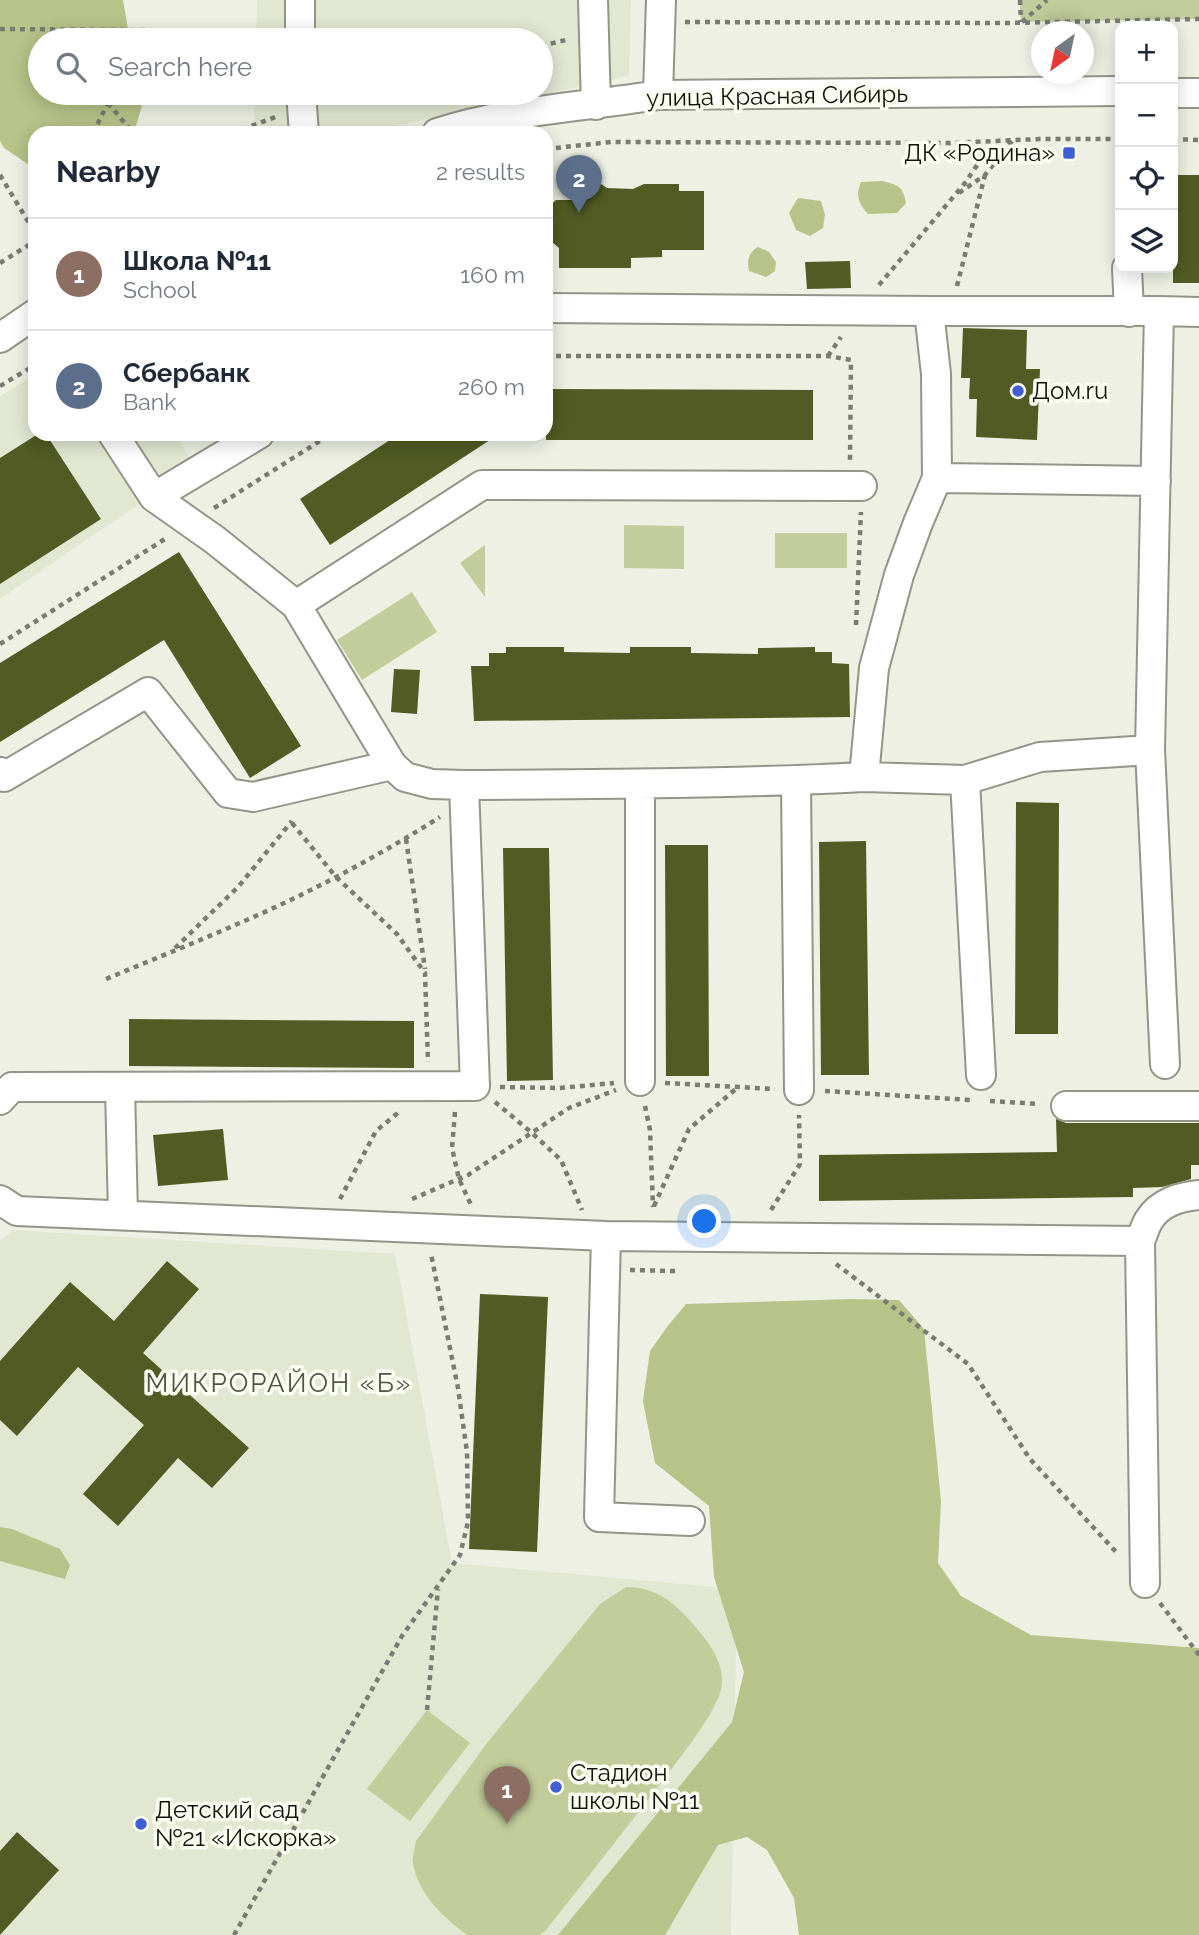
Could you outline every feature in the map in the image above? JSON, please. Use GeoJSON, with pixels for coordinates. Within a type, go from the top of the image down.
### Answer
{"type":"FeatureCollection","features":[{"type":"Feature","properties":{"kind":"street"},"geometry":{"type":"LineString","coordinates":[[300,0],[300,28]]}},
{"type":"Feature","properties":{"kind":"street"},"geometry":{"type":"LineString","coordinates":[[593,0],[596,105]]}},
{"type":"Feature","properties":{"kind":"street"},"geometry":{"type":"LineString","coordinates":[[658,95],[661,11]]}},
{"type":"Feature","properties":{"kind":"street","name":"улица Красная Сибирь"},"geometry":{"type":"LineString","coordinates":[[469,126],[541,110],[658,95],[1115,91]]}},
{"type":"Feature","properties":{"kind":"street"},"geometry":{"type":"LineString","coordinates":[[1178,93],[1199,93]]}},
{"type":"Feature","properties":{"kind":"street"},"geometry":{"type":"LineString","coordinates":[[302,105],[303,126]]}},
{"type":"Feature","properties":{"kind":"street"},"geometry":{"type":"LineString","coordinates":[[1127,273],[1129,312]]}},
{"type":"Feature","properties":{"kind":"street"},"geometry":{"type":"LineString","coordinates":[[553,308],[1199,312]]}},
{"type":"Feature","properties":{"kind":"street"},"geometry":{"type":"LineString","coordinates":[[864,777],[874,668],[899,575],[937,478],[936,374],[940,311]]}},
{"type":"Feature","properties":{"kind":"street"},"geometry":{"type":"LineString","coordinates":[[1159,311],[1150,750],[1165,1064]]}},
{"type":"Feature","properties":{"kind":"street"},"geometry":{"type":"LineString","coordinates":[[0,338],[28,319]]}},
{"type":"Feature","properties":{"kind":"street"},"geometry":{"type":"LineString","coordinates":[[117,441],[153,497],[215,540],[296,605],[392,765],[405,776],[465,793],[864,777],[965,780],[1040,757],[1150,750]]}},
{"type":"Feature","properties":{"kind":"street"},"geometry":{"type":"LineString","coordinates":[[153,497],[247,441]]}},
{"type":"Feature","properties":{"kind":"street"},"geometry":{"type":"LineString","coordinates":[[937,478],[1156,481]]}},
{"type":"Feature","properties":{"kind":"street"},"geometry":{"type":"LineString","coordinates":[[296,605],[482,485],[856,486]]}},
{"type":"Feature","properties":{"kind":"street"},"geometry":{"type":"LineString","coordinates":[[0,772],[4,777],[148,692],[228,793],[253,797],[392,765]]}},
{"type":"Feature","properties":{"kind":"street"},"geometry":{"type":"LineString","coordinates":[[796,780],[799,1090]]}},
{"type":"Feature","properties":{"kind":"street"},"geometry":{"type":"LineString","coordinates":[[965,780],[981,1075]]}},
{"type":"Feature","properties":{"kind":"street"},"geometry":{"type":"LineString","coordinates":[[640,784],[640,1081]]}},
{"type":"Feature","properties":{"kind":"street"},"geometry":{"type":"LineString","coordinates":[[0,1100],[12,1087],[454,1086],[465,793]]}},
{"type":"Feature","properties":{"kind":"street"},"geometry":{"type":"LineString","coordinates":[[120,1087],[123,1216]]}},
{"type":"Feature","properties":{"kind":"street"},"geometry":{"type":"LineString","coordinates":[[1066,1106],[1199,1106]]}},
{"type":"Feature","properties":{"kind":"street"},"geometry":{"type":"LineString","coordinates":[[1145,1583],[1140,1241],[1149,1219],[1162,1206],[1181,1197],[1199,1195]]}},
{"type":"Feature","properties":{"kind":"street"},"geometry":{"type":"LineString","coordinates":[[0,1200],[17,1211],[483,1231],[648,1236],[1140,1241]]}},
{"type":"Feature","properties":{"kind":"street"},"geometry":{"type":"LineString","coordinates":[[600,1235],[599,1517],[690,1521]]}},
{"type":"Feature","properties":{"kind":"path"},"geometry":{"type":"LineString","coordinates":[[1020,0],[1021,22]]}},
{"type":"Feature","properties":{"kind":"path"},"geometry":{"type":"LineString","coordinates":[[1021,22],[1047,0]]}},
{"type":"Feature","properties":{"kind":"path"},"geometry":{"type":"LineString","coordinates":[[661,11],[1021,22],[1199,19]]}},
{"type":"Feature","properties":{"kind":"path"},"geometry":{"type":"LineString","coordinates":[[0,29],[28,29]]}},
{"type":"Feature","properties":{"kind":"path"},"geometry":{"type":"LineString","coordinates":[[553,43],[594,32]]}},
{"type":"Feature","properties":{"kind":"path"},"geometry":{"type":"LineString","coordinates":[[96,126],[107,105]]}},
{"type":"Feature","properties":{"kind":"path"},"geometry":{"type":"LineString","coordinates":[[110,105],[127,126]]}},
{"type":"Feature","properties":{"kind":"path"},"geometry":{"type":"LineString","coordinates":[[553,148],[611,142],[950,143],[1115,139]]}},
{"type":"Feature","properties":{"kind":"path"},"geometry":{"type":"LineString","coordinates":[[1178,139],[1199,140]]}},
{"type":"Feature","properties":{"kind":"path"},"geometry":{"type":"LineString","coordinates":[[954,197],[985,175],[1013,140]]}},
{"type":"Feature","properties":{"kind":"path"},"geometry":{"type":"LineString","coordinates":[[828,356],[858,310],[954,197],[988,149]]}},
{"type":"Feature","properties":{"kind":"path"},"geometry":{"type":"LineString","coordinates":[[0,175],[28,221]]}},
{"type":"Feature","properties":{"kind":"path"},"geometry":{"type":"LineString","coordinates":[[940,311],[985,175]]}},
{"type":"Feature","properties":{"kind":"path"},"geometry":{"type":"LineString","coordinates":[[0,263],[28,246]]}},
{"type":"Feature","properties":{"kind":"path"},"geometry":{"type":"LineString","coordinates":[[553,356],[828,356],[851,360],[856,486]]}},
{"type":"Feature","properties":{"kind":"path"},"geometry":{"type":"LineString","coordinates":[[0,386],[28,369]]}},
{"type":"Feature","properties":{"kind":"path"},"geometry":{"type":"LineString","coordinates":[[172,952],[238,887],[292,823],[300,786]]}},
{"type":"Feature","properties":{"kind":"path"},"geometry":{"type":"LineString","coordinates":[[106,979],[237,925],[336,877],[406,839],[465,793]]}},
{"type":"Feature","properties":{"kind":"path"},"geometry":{"type":"LineString","coordinates":[[292,823],[336,877],[397,934],[425,973]]}},
{"type":"Feature","properties":{"kind":"path"},"geometry":{"type":"LineString","coordinates":[[406,839],[425,973],[454,1086],[452,1148],[459,1179],[483,1231]]}},
{"type":"Feature","properties":{"kind":"path"},"geometry":{"type":"LineString","coordinates":[[400,1205],[468,1175],[569,1108],[640,1081],[650,1130],[653,1207],[648,1236]]}},
{"type":"Feature","properties":{"kind":"path"},"geometry":{"type":"LineString","coordinates":[[454,1086],[532,1133],[561,1160],[600,1235]]}},
{"type":"Feature","properties":{"kind":"path"},"geometry":{"type":"LineString","coordinates":[[327,1224],[376,1131],[454,1086]]}},
{"type":"Feature","properties":{"kind":"path"},"geometry":{"type":"LineString","coordinates":[[653,1207],[690,1129],[738,1087]]}},
{"type":"Feature","properties":{"kind":"path"},"geometry":{"type":"LineString","coordinates":[[753,1237],[800,1164],[799,1090]]}},
{"type":"Feature","properties":{"kind":"path"},"geometry":{"type":"LineString","coordinates":[[234,1935],[402,1636],[460,1555],[468,1521],[467,1452],[458,1388],[425,1228]]}},
{"type":"Feature","properties":{"kind":"path"},"geometry":{"type":"LineString","coordinates":[[835,1263],[968,1364],[1030,1459],[1145,1583],[1199,1656]]}},
{"type":"Feature","properties":{"kind":"path"},"geometry":{"type":"LineString","coordinates":[[428,1710],[438,1586]]}},
{"type":"Feature","properties":{"kind":"shaded area"},"geometry":{"type":"Polygon","coordinates":[[[257,0],[631,0],[629,76],[553,92],[553,28],[256,28],[257,0]]]}},
{"type":"Feature","properties":{"kind":"shaded area"},"geometry":{"type":"Polygon","coordinates":[[[255,105],[494,105],[396,126],[254,126],[255,105]]]}},
{"type":"Feature","properties":{"kind":"shaded area"},"geometry":{"type":"Polygon","coordinates":[[[28,379],[28,441],[179,441],[195,466],[0,599],[0,396],[28,379]]]}},
{"type":"Feature","properties":{"kind":"shaded area"},"geometry":{"type":"Polygon","coordinates":[[[13,1230],[395,1254],[452,1563],[737,1589],[731,1935],[0,1935],[0,1240],[13,1230]]]}},
{"type":"Feature","properties":{"kind":"green space"},"geometry":{"type":"Polygon","coordinates":[[[0,0],[123,0],[128,28],[28,28],[28,105],[142,105],[136,126],[28,126],[28,164],[4,148],[0,141],[0,0]]]}},
{"type":"Feature","properties":{"kind":"green space"},"geometry":{"type":"Polygon","coordinates":[[[1020,0],[1199,0],[1199,19],[1021,22],[1020,0]]]}},
{"type":"Feature","properties":{"kind":"green space"},"geometry":{"type":"Polygon","coordinates":[[[882,181],[899,187],[906,203],[897,213],[868,214],[859,200],[861,182],[882,181]]]}},
{"type":"Feature","properties":{"kind":"green space"},"geometry":{"type":"Polygon","coordinates":[[[798,198],[821,201],[825,215],[823,228],[810,236],[796,230],[789,213],[798,198]]]}},
{"type":"Feature","properties":{"kind":"green space"},"geometry":{"type":"Polygon","coordinates":[[[758,247],[769,252],[776,262],[775,271],[766,277],[749,271],[749,257],[758,247]]]}},
{"type":"Feature","properties":{"kind":"green space"},"geometry":{"type":"Polygon","coordinates":[[[624,525],[684,526],[684,569],[624,568],[624,525]]]}},
{"type":"Feature","properties":{"kind":"green space"},"geometry":{"type":"Polygon","coordinates":[[[775,533],[847,533],[847,568],[775,568],[775,533]]]}},
{"type":"Feature","properties":{"kind":"green space"},"geometry":{"type":"Polygon","coordinates":[[[485,545],[485,597],[460,563],[485,545]]]}},
{"type":"Feature","properties":{"kind":"green space"},"geometry":{"type":"Polygon","coordinates":[[[412,592],[437,632],[362,680],[337,640],[412,592]]]}},
{"type":"Feature","properties":{"kind":"green space"},"geometry":{"type":"Polygon","coordinates":[[[899,1300],[924,1329],[941,1501],[938,1563],[961,1596],[1031,1635],[1199,1648],[1199,1935],[799,1935],[794,1898],[767,1850],[747,1837],[718,1845],[665,1935],[558,1935],[732,1722],[744,1672],[714,1577],[709,1506],[655,1463],[643,1401],[650,1351],[686,1304],[899,1300]]]}},
{"type":"Feature","properties":{"kind":"green space"},"geometry":{"type":"Polygon","coordinates":[[[0,1527],[12,1529],[60,1549],[70,1565],[65,1579],[0,1561],[0,1527]]]}},
{"type":"Feature","properties":{"kind":"green space","name":"Стадион школы №11"},"geometry":{"type":"Polygon","coordinates":[[[626,1587],[646,1590],[664,1597],[679,1609],[704,1637],[717,1659],[722,1675],[722,1684],[714,1707],[677,1762],[546,1930],[540,1935],[467,1935],[433,1904],[420,1885],[413,1863],[416,1841],[487,1743],[600,1604],[626,1587]]]}},
{"type":"Feature","properties":{"kind":"green space"},"geometry":{"type":"Polygon","coordinates":[[[427,1710],[470,1743],[410,1821],[367,1789],[427,1710]]]}},
{"type":"Feature","properties":{"kind":"building"},"geometry":{"type":"Polygon","coordinates":[[[1178,175],[1199,175],[1199,283],[1173,283],[1173,273],[1178,273],[1178,175]]]}},
{"type":"Feature","properties":{"kind":"building"},"geometry":{"type":"Polygon","coordinates":[[[644,184],[679,184],[679,191],[704,191],[704,250],[662,250],[662,257],[631,258],[631,268],[559,268],[559,248],[553,243],[553,203],[556,200],[577,200],[591,185],[633,189],[644,184]]]}},
{"type":"Feature","properties":{"kind":"building"},"geometry":{"type":"Polygon","coordinates":[[[850,261],[851,288],[807,289],[805,262],[850,261]]]}},
{"type":"Feature","properties":{"kind":"building"},"geometry":{"type":"Polygon","coordinates":[[[963,328],[1027,330],[1026,369],[1040,369],[1037,440],[976,437],[977,399],[969,399],[970,378],[961,378],[963,328]]]}},
{"type":"Feature","properties":{"kind":"building"},"geometry":{"type":"Polygon","coordinates":[[[553,389],[813,390],[813,440],[553,440],[553,389]]]}},
{"type":"Feature","properties":{"kind":"building"},"geometry":{"type":"Polygon","coordinates":[[[28,440],[51,441],[101,519],[0,584],[0,458],[28,440]]]}},
{"type":"Feature","properties":{"kind":"building"},"geometry":{"type":"Polygon","coordinates":[[[388,441],[488,441],[330,545],[300,499],[388,441]]]}},
{"type":"Feature","properties":{"kind":"building"},"geometry":{"type":"Polygon","coordinates":[[[179,552],[301,746],[250,778],[164,640],[0,742],[0,663],[179,552]]]}},
{"type":"Feature","properties":{"kind":"building"},"geometry":{"type":"Polygon","coordinates":[[[506,647],[564,647],[564,652],[630,653],[630,647],[691,647],[691,653],[758,654],[758,648],[815,647],[815,652],[832,652],[832,663],[849,664],[850,717],[474,721],[471,666],[489,666],[489,653],[506,653],[506,647]]]}},
{"type":"Feature","properties":{"kind":"building"},"geometry":{"type":"Polygon","coordinates":[[[394,669],[420,670],[417,714],[391,712],[394,669]]]}},
{"type":"Feature","properties":{"kind":"building"},"geometry":{"type":"Polygon","coordinates":[[[1016,802],[1059,803],[1058,1034],[1015,1034],[1016,802]]]}},
{"type":"Feature","properties":{"kind":"building"},"geometry":{"type":"Polygon","coordinates":[[[866,841],[869,1075],[821,1075],[819,842],[866,841]]]}},
{"type":"Feature","properties":{"kind":"building"},"geometry":{"type":"Polygon","coordinates":[[[665,845],[708,845],[709,1076],[666,1076],[665,845]]]}},
{"type":"Feature","properties":{"kind":"building"},"geometry":{"type":"Polygon","coordinates":[[[503,848],[549,848],[553,1080],[507,1081],[503,848]]]}},
{"type":"Feature","properties":{"kind":"building"},"geometry":{"type":"Polygon","coordinates":[[[129,1019],[414,1021],[414,1068],[129,1066],[129,1019]]]}},
{"type":"Feature","properties":{"kind":"building"},"geometry":{"type":"Polygon","coordinates":[[[1056,1119],[1066,1123],[1199,1123],[1199,1165],[1191,1165],[1191,1179],[1162,1187],[1133,1188],[1133,1197],[819,1201],[819,1155],[1057,1152],[1056,1119]]]}},
{"type":"Feature","properties":{"kind":"building"},"geometry":{"type":"Polygon","coordinates":[[[223,1129],[228,1180],[158,1186],[153,1135],[223,1129]]]}},
{"type":"Feature","properties":{"kind":"building"},"geometry":{"type":"Polygon","coordinates":[[[167,1261],[199,1289],[143,1353],[249,1448],[212,1488],[178,1458],[118,1526],[83,1494],[144,1425],[78,1367],[17,1436],[0,1420],[0,1361],[70,1282],[114,1321],[167,1261]]]}},
{"type":"Feature","properties":{"kind":"building"},"geometry":{"type":"Polygon","coordinates":[[[480,1294],[548,1297],[537,1552],[469,1549],[480,1294]]]}},
{"type":"Feature","properties":{"kind":"building"},"geometry":{"type":"Polygon","coordinates":[[[17,1832],[59,1870],[0,1935],[0,1851],[17,1832]]]}},
{"type":"Feature","properties":{"kind":"place","name":"ДК «Родина»"},"geometry":{"type":"Point","coordinates":[1069,153]}},
{"type":"Feature","properties":{"kind":"place","name":"Сбербанк"},"geometry":{"type":"Point","coordinates":[579,213]}},
{"type":"Feature","properties":{"kind":"place","name":"Дом.ru"},"geometry":{"type":"Point","coordinates":[1018,391]}},
{"type":"Feature","properties":{"kind":"place","name":"Стадион школы №11"},"geometry":{"type":"Point","coordinates":[556,1787]}},
{"type":"Feature","properties":{"kind":"place","name":"Детский сад №21 «Искорка»"},"geometry":{"type":"Point","coordinates":[141,1824]}},
{"type":"Feature","properties":{"kind":"place","name":"Школа №11"},"geometry":{"type":"Point","coordinates":[507,1824]}},
{"type":"Feature","properties":{"kind":"district","name":"МИКРОРАЙОН «Б»"},"geometry":{"type":"Point","coordinates":[279,1383]}}]}
